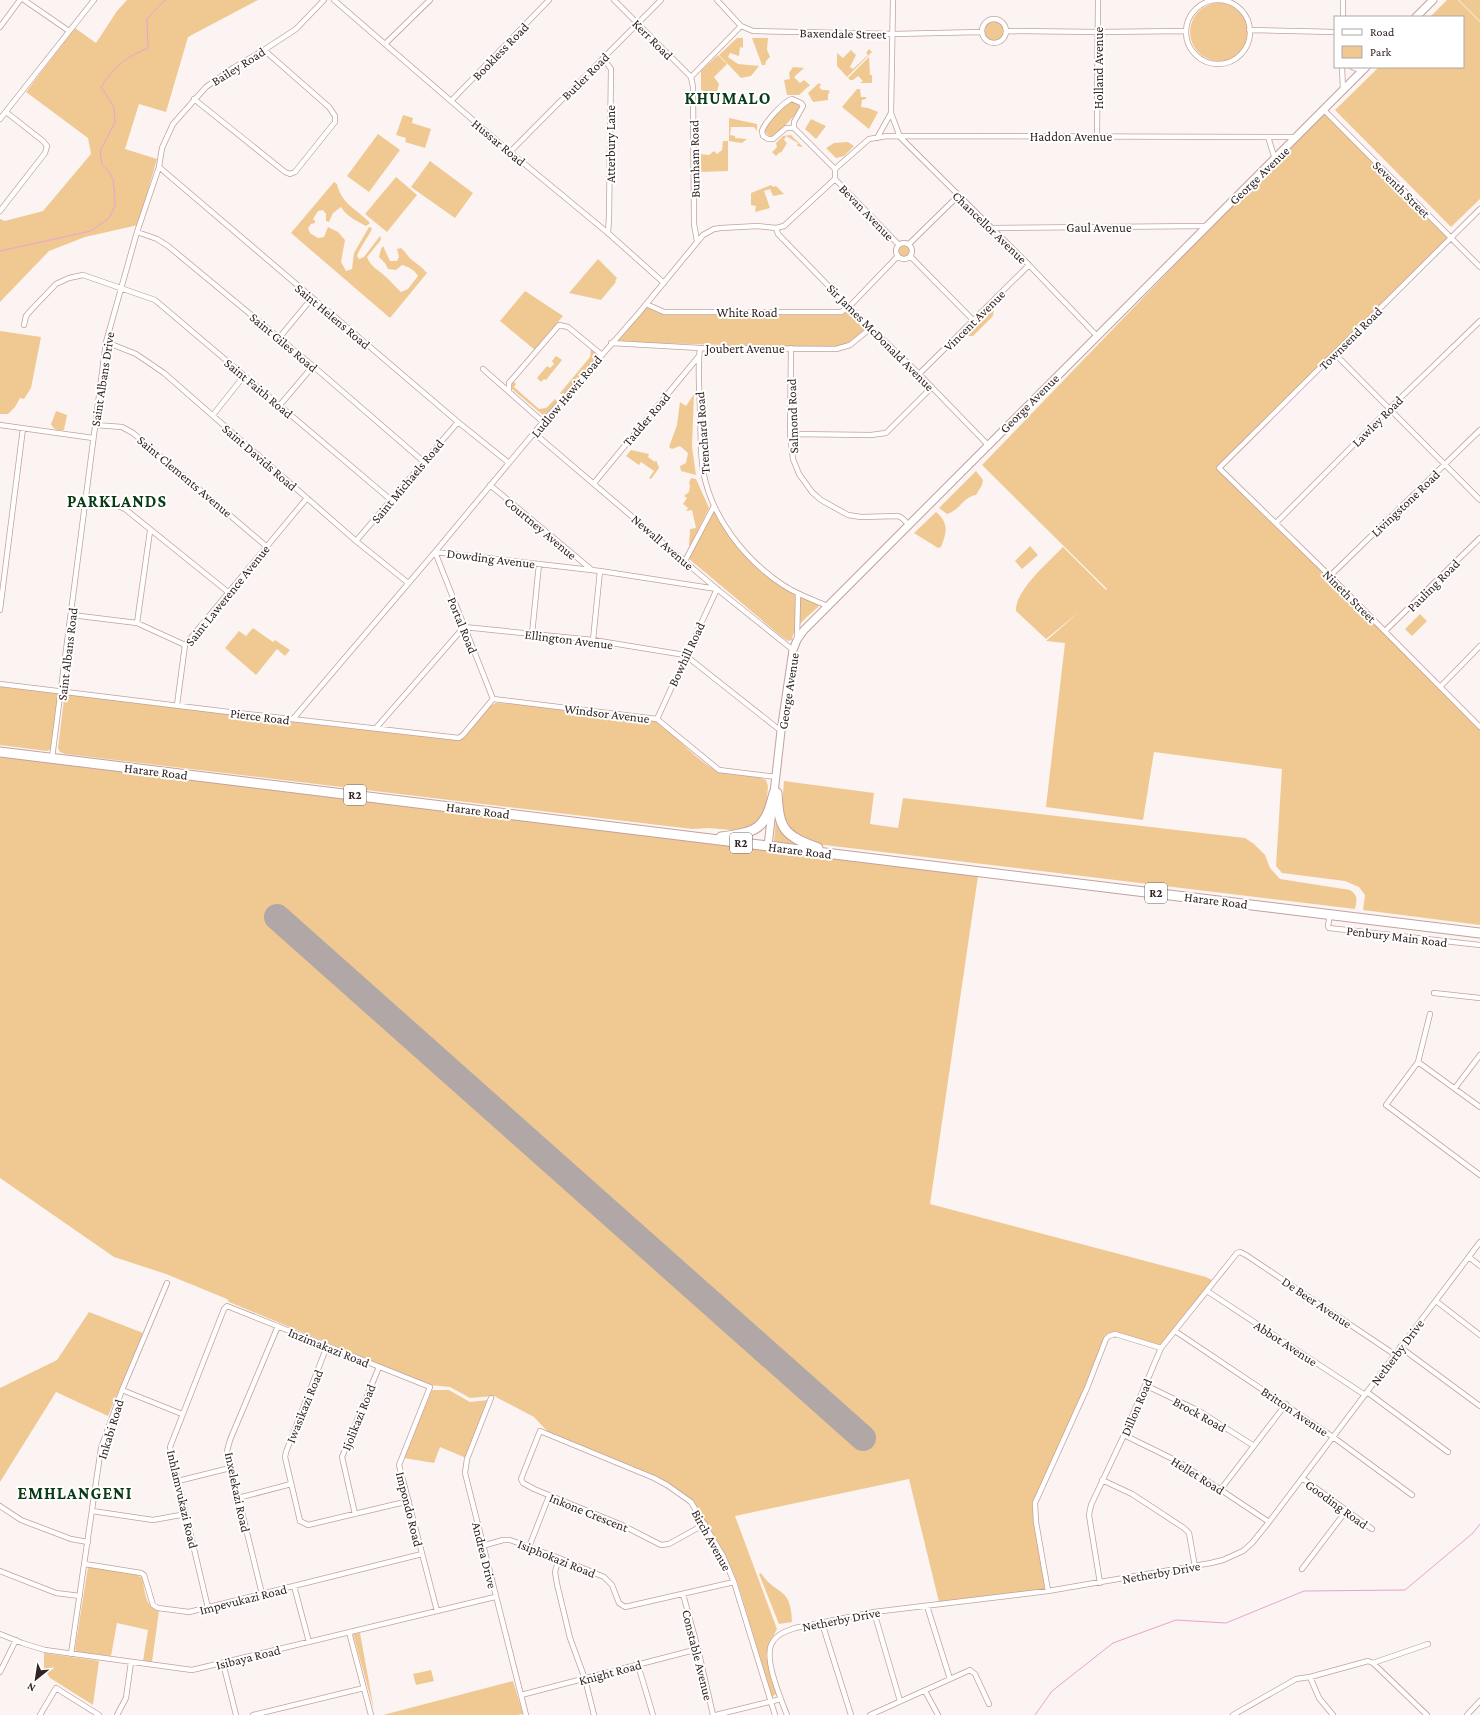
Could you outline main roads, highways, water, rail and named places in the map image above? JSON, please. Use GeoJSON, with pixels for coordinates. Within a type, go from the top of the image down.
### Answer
{"type":"FeatureCollection","features":[{"type":"Feature","properties":{"kind":"highway","name":"Harare Road"},"geometry":{"type":"LineString","coordinates":[[0,752],[1480,933]]}},
{"type":"Feature","properties":{"kind":"highway"},"geometry":{"type":"LineString","coordinates":[[710,839],[745,834],[758,827],[768,816],[776,793]]}},
{"type":"Feature","properties":{"kind":"highway"},"geometry":{"type":"LineString","coordinates":[[776,793],[778,817],[783,827],[790,835],[810,846],[832,854]]}},
{"type":"Feature","properties":{"kind":"main road"},"geometry":{"type":"LineString","coordinates":[[1417,16],[1433,0]]}},
{"type":"Feature","properties":{"kind":"main road","name":"George Avenue"},"geometry":{"type":"LineString","coordinates":[[770,846],[781,731],[793,650],[797,640],[812,621],[908,524],[1364,69]]}},
{"type":"Feature","properties":{"kind":"waterway"},"geometry":{"type":"LineString","coordinates":[[0,251],[91,231],[109,218],[115,206],[113,179],[102,165],[100,151],[115,122],[114,107],[101,87],[121,63],[148,48],[147,19],[166,0]]}},
{"type":"Feature","properties":{"kind":"waterway"},"geometry":{"type":"LineString","coordinates":[[1035,1715],[1052,1691],[1113,1643],[1176,1620],[1226,1623],[1304,1591],[1405,1590],[1473,1533],[1480,1524]]}},
{"type":"Feature","properties":{"kind":"district","name":"KHUMALO"},"geometry":{"type":"Point","coordinates":[728,98]}},
{"type":"Feature","properties":{"kind":"district","name":"PARKLANDS"},"geometry":{"type":"Point","coordinates":[117,501]}},
{"type":"Feature","properties":{"kind":"district","name":"EMHLANGENI"},"geometry":{"type":"Point","coordinates":[75,1493]}}]}
